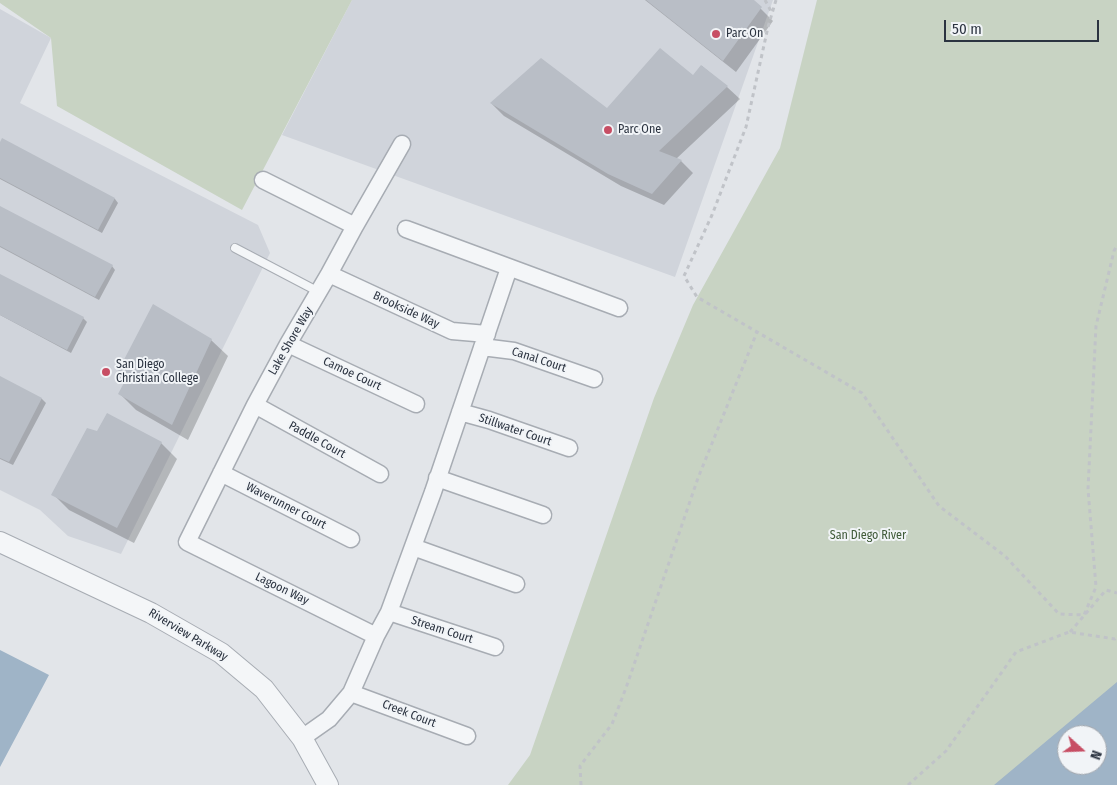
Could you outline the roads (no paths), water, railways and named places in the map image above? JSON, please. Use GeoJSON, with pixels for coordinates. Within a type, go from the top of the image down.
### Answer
{"type":"FeatureCollection","features":[{"type":"Feature","properties":{"kind":"street","name":"Lake Shore Way"},"geometry":{"type":"LineString","coordinates":[[187,542],[255,405],[402,144]]}},
{"type":"Feature","properties":{"kind":"street"},"geometry":{"type":"LineString","coordinates":[[263,180],[355,226]]}},
{"type":"Feature","properties":{"kind":"street"},"geometry":{"type":"LineString","coordinates":[[406,229],[620,308]]}},
{"type":"Feature","properties":{"kind":"street"},"geometry":{"type":"LineString","coordinates":[[302,738],[329,719],[351,692],[388,612],[437,478],[509,268]]}},
{"type":"Feature","properties":{"kind":"street","name":"Brookside Way"},"geometry":{"type":"LineString","coordinates":[[329,274],[452,331],[484,340]]}},
{"type":"Feature","properties":{"kind":"street","name":"Canal Court"},"geometry":{"type":"LineString","coordinates":[[484,340],[594,379]]}},
{"type":"Feature","properties":{"kind":"street","name":"Camoe Court"},"geometry":{"type":"LineString","coordinates":[[288,344],[416,404]]}},
{"type":"Feature","properties":{"kind":"street","name":"Paddle Court"},"geometry":{"type":"LineString","coordinates":[[255,405],[380,474]]}},
{"type":"Feature","properties":{"kind":"street","name":"Stillwater Court"},"geometry":{"type":"LineString","coordinates":[[460,412],[569,448]]}},
{"type":"Feature","properties":{"kind":"street","name":"Waverunner Court"},"geometry":{"type":"LineString","coordinates":[[221,473],[351,539]]}},
{"type":"Feature","properties":{"kind":"street"},"geometry":{"type":"LineString","coordinates":[[437,478],[542,515]]}},
{"type":"Feature","properties":{"kind":"street","name":"Riverview Parkway"},"geometry":{"type":"LineString","coordinates":[[0,542],[151,613],[221,653],[264,689],[302,738],[328,785]]}},
{"type":"Feature","properties":{"kind":"street","name":"Lagoon Way"},"geometry":{"type":"LineString","coordinates":[[187,542],[376,636]]}},
{"type":"Feature","properties":{"kind":"street"},"geometry":{"type":"LineString","coordinates":[[413,546],[516,584]]}},
{"type":"Feature","properties":{"kind":"street","name":"Stream Court"},"geometry":{"type":"LineString","coordinates":[[388,612],[495,647]]}},
{"type":"Feature","properties":{"kind":"street","name":"Creek Court"},"geometry":{"type":"LineString","coordinates":[[351,692],[467,736]]}},
{"type":"Feature","properties":{"kind":"lane"},"geometry":{"type":"LineString","coordinates":[[235,248],[319,292]]}},
{"type":"Feature","properties":{"kind":"water"},"geometry":{"type":"Polygon","coordinates":[[[0,650],[49,675],[0,767],[0,650]]]}},
{"type":"Feature","properties":{"kind":"water"},"geometry":{"type":"Polygon","coordinates":[[[1117,682],[1117,785],[994,785],[1057,732],[1057,775],[1107,775],[1107,725],[1066,725],[1117,682]]]}},
{"type":"Feature","properties":{"kind":"place","name":"Parc On"},"geometry":{"type":"Point","coordinates":[716,34]}},
{"type":"Feature","properties":{"kind":"place","name":"Parc One"},"geometry":{"type":"Point","coordinates":[608,130]}},
{"type":"Feature","properties":{"kind":"place","name":"San Diego Christian College"},"geometry":{"type":"Point","coordinates":[106,372]}},
{"type":"Feature","properties":{"kind":"park label","name":"San Diego River"},"geometry":{"type":"Point","coordinates":[868,536]}}]}
